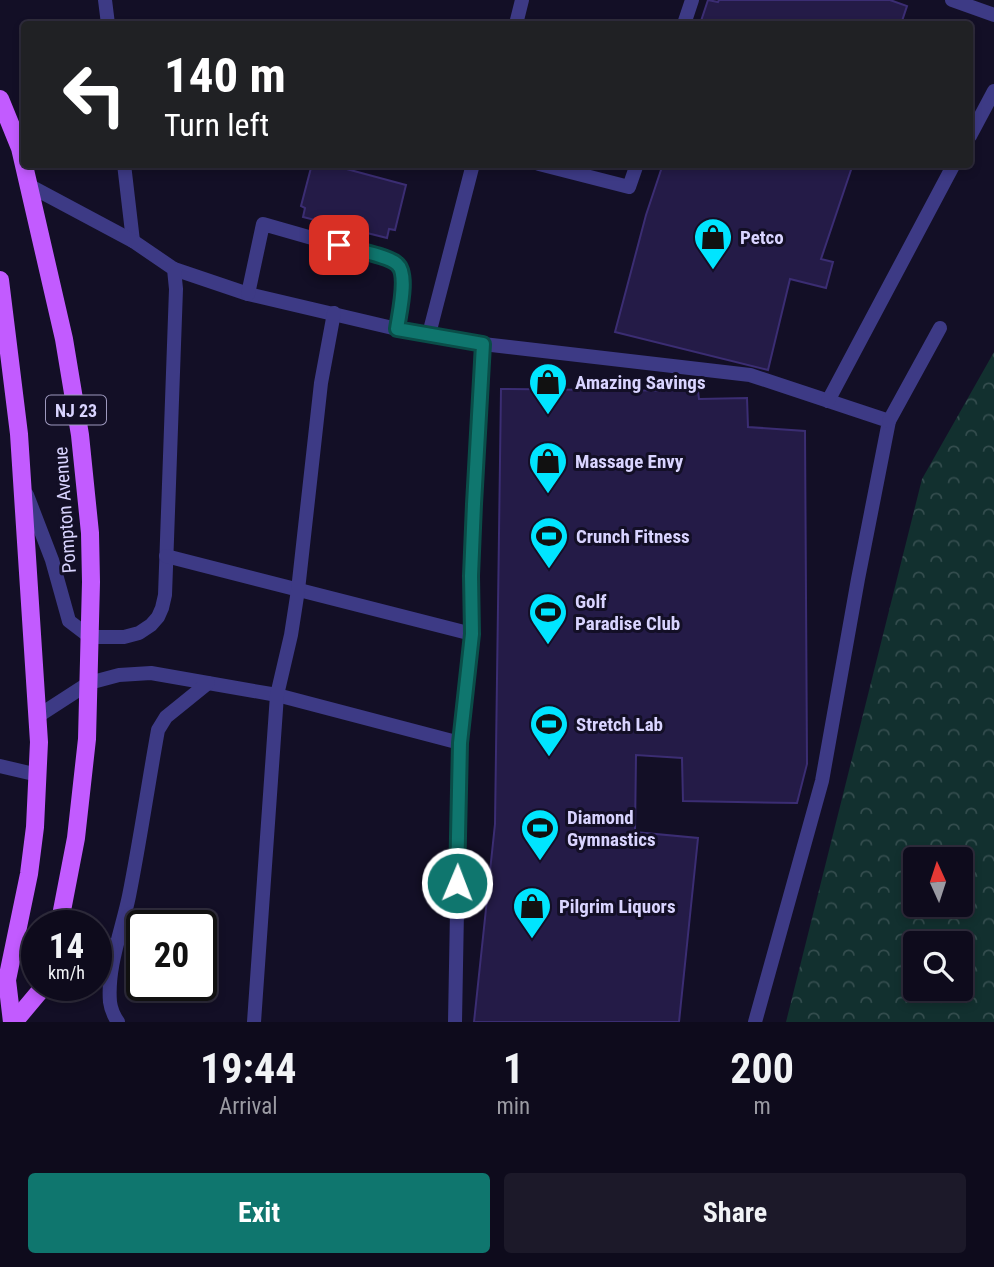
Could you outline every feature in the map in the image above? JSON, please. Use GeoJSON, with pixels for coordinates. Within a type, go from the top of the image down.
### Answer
{"type":"FeatureCollection","features":[{"type":"Feature","properties":{"kind":"main road","name":"Pompton Avenue"},"geometry":{"type":"LineString","coordinates":[[0,99],[21,152]]}},
{"type":"Feature","properties":{"kind":"main road","name":"Pompton Avenue"},"geometry":{"type":"LineString","coordinates":[[25,168],[64,339],[80,435],[90,533],[92,582],[87,739],[81,802],[63,910]]}},
{"type":"Feature","properties":{"kind":"main road","name":"NJ 23"},"geometry":{"type":"LineString","coordinates":[[0,280],[19,434],[39,742],[35,827],[29,873],[7,980],[13,1022]]}},
{"type":"Feature","properties":{"kind":"main road","name":"NJ 23"},"geometry":{"type":"LineString","coordinates":[[13,1022],[31,1001]]}},
{"type":"Feature","properties":{"kind":"lane"},"geometry":{"type":"LineString","coordinates":[[105,0],[108,21]]}},
{"type":"Feature","properties":{"kind":"lane"},"geometry":{"type":"LineString","coordinates":[[517,21],[522,0]]}},
{"type":"Feature","properties":{"kind":"lane"},"geometry":{"type":"LineString","coordinates":[[685,21],[692,0]]}},
{"type":"Feature","properties":{"kind":"lane"},"geometry":{"type":"LineString","coordinates":[[952,0],[994,16]]}},
{"type":"Feature","properties":{"kind":"lane"},"geometry":{"type":"LineString","coordinates":[[973,130],[994,91]]}},
{"type":"Feature","properties":{"kind":"lane"},"geometry":{"type":"LineString","coordinates":[[124,168],[133,241]]}},
{"type":"Feature","properties":{"kind":"lane"},"geometry":{"type":"LineString","coordinates":[[429,334],[472,168]]}},
{"type":"Feature","properties":{"kind":"lane"},"geometry":{"type":"LineString","coordinates":[[555,168],[629,187],[635,168]]}},
{"type":"Feature","properties":{"kind":"lane"},"geometry":{"type":"LineString","coordinates":[[828,401],[952,168]]}},
{"type":"Feature","properties":{"kind":"lane"},"geometry":{"type":"LineString","coordinates":[[30,186],[133,241],[174,269],[248,293],[397,329],[483,344],[750,375],[889,421]]}},
{"type":"Feature","properties":{"kind":"lane"},"geometry":{"type":"LineString","coordinates":[[248,293],[263,223],[398,264],[403,280],[397,329]]}},
{"type":"Feature","properties":{"kind":"lane"},"geometry":{"type":"LineString","coordinates":[[22,482],[52,560],[69,621],[90,637],[124,637],[139,633],[151,625],[158,617],[165,595],[176,289],[174,269]]}},
{"type":"Feature","properties":{"kind":"lane"},"geometry":{"type":"LineString","coordinates":[[254,1022],[277,695],[298,590],[321,383],[334,313]]}},
{"type":"Feature","properties":{"kind":"lane"},"geometry":{"type":"LineString","coordinates":[[755,1022],[822,781],[889,421],[940,328]]}},
{"type":"Feature","properties":{"kind":"lane"},"geometry":{"type":"LineString","coordinates":[[455,1022],[460,743],[472,634],[473,516],[483,344]]}},
{"type":"Feature","properties":{"kind":"lane"},"geometry":{"type":"LineString","coordinates":[[166,556],[472,634]]}},
{"type":"Feature","properties":{"kind":"lane"},"geometry":{"type":"LineString","coordinates":[[37,716],[89,683],[119,675],[151,673],[277,695],[460,743]]}},
{"type":"Feature","properties":{"kind":"lane"},"geometry":{"type":"LineString","coordinates":[[118,1022],[110,1005],[116,945],[130,891],[158,730],[166,717],[208,683]]}},
{"type":"Feature","properties":{"kind":"lane"},"geometry":{"type":"LineString","coordinates":[[0,766],[38,775]]}},
{"type":"Feature","properties":{"kind":"lane"},"geometry":{"type":"LineString","coordinates":[[112,945],[116,945]]}},
{"type":"Feature","properties":{"kind":"green space"},"geometry":{"type":"Polygon","coordinates":[[[994,352],[994,1022],[786,1022],[922,479],[994,352]]]}},
{"type":"Feature","properties":{"kind":"building"},"geometry":{"type":"Polygon","coordinates":[[[708,0],[890,0],[907,6],[902,21],[701,21],[708,0]]]}},
{"type":"Feature","properties":{"kind":"building"},"geometry":{"type":"Polygon","coordinates":[[[311,168],[343,168],[406,185],[395,230],[389,229],[387,238],[303,217],[305,208],[301,206],[311,168]]]}},
{"type":"Feature","properties":{"kind":"building"},"geometry":{"type":"Polygon","coordinates":[[[662,168],[852,168],[821,259],[833,262],[826,288],[790,279],[768,370],[615,332],[646,215],[662,168]]]}},
{"type":"Feature","properties":{"kind":"building"},"geometry":{"type":"Polygon","coordinates":[[[501,389],[698,391],[699,399],[747,398],[748,427],[805,431],[807,764],[797,803],[683,801],[682,758],[636,755],[635,832],[698,838],[679,1022],[474,1022],[495,824],[501,389]]]}},
{"type":"Feature","properties":{"kind":"place","name":"Petco"},"geometry":{"type":"Point","coordinates":[713,271]}},
{"type":"Feature","properties":{"kind":"place","name":"Amazing Savings"},"geometry":{"type":"Point","coordinates":[548,416]}},
{"type":"Feature","properties":{"kind":"place","name":"Massage Envy"},"geometry":{"type":"Point","coordinates":[548,495]}},
{"type":"Feature","properties":{"kind":"place","name":"Crunch Fitness"},"geometry":{"type":"Point","coordinates":[549,570]}},
{"type":"Feature","properties":{"kind":"place","name":"Golf Paradise Club"},"geometry":{"type":"Point","coordinates":[548,646]}},
{"type":"Feature","properties":{"kind":"place","name":"Stretch Lab"},"geometry":{"type":"Point","coordinates":[549,758]}},
{"type":"Feature","properties":{"kind":"place","name":"Diamond Gymnastics"},"geometry":{"type":"Point","coordinates":[540,862]}},
{"type":"Feature","properties":{"kind":"place","name":"Pilgrim Liquors"},"geometry":{"type":"Point","coordinates":[532,940]}},
{"type":"Feature","properties":{"kind":"route"},"geometry":{"type":"LineString","coordinates":[[339,245],[398,264],[403,280],[397,329],[483,344],[471,576],[472,634],[460,743],[457,883]]}}]}
